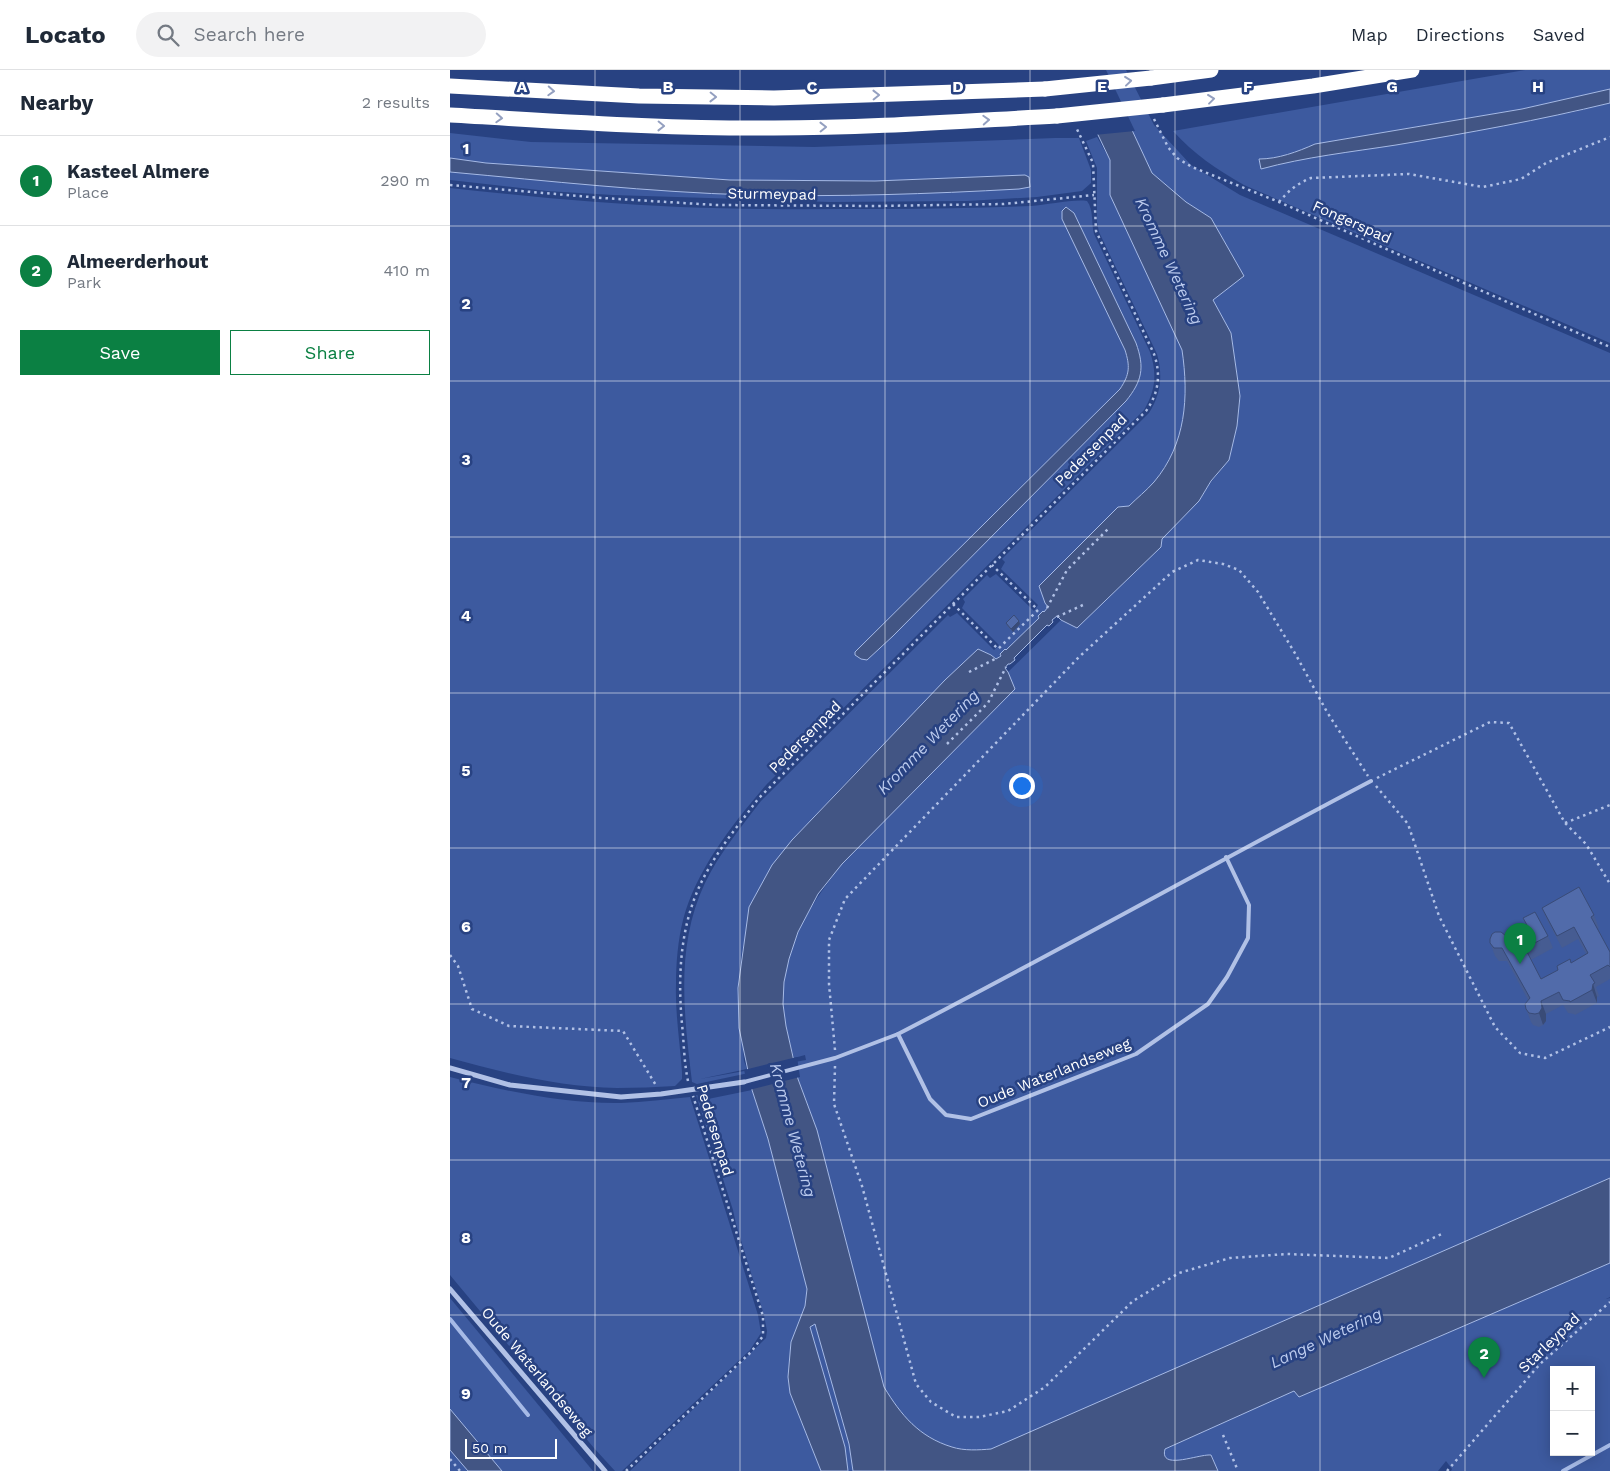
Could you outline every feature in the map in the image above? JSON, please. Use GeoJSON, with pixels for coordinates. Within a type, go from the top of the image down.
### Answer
{"type":"FeatureCollection","features":[{"type":"Feature","properties":{"kind":"highway"},"geometry":{"type":"LineString","coordinates":[[450,86],[639,96],[774,98],[1045,89],[1211,70]]}},
{"type":"Feature","properties":{"kind":"highway"},"geometry":{"type":"LineString","coordinates":[[450,115],[639,126],[774,128],[889,126],[1157,108],[1412,70]]}},
{"type":"Feature","properties":{"kind":"street"},"geometry":{"type":"LineString","coordinates":[[450,1068],[510,1085],[621,1097],[661,1094],[744,1082]]}},
{"type":"Feature","properties":{"kind":"street","name":"Oude Waterlandseweg"},"geometry":{"type":"LineString","coordinates":[[450,1289],[605,1471]]}},
{"type":"Feature","properties":{"kind":"lane"},"geometry":{"type":"LineString","coordinates":[[744,1082],[835,1058],[898,1034],[1371,781]]}},
{"type":"Feature","properties":{"kind":"lane","name":"Oude Waterlandseweg"},"geometry":{"type":"LineString","coordinates":[[898,1034],[930,1099],[946,1115],[971,1119],[1136,1054],[1208,1004],[1227,977],[1248,938],[1249,905],[1226,857]]}},
{"type":"Feature","properties":{"kind":"path","name":"Fongerspad"},"geometry":{"type":"LineString","coordinates":[[1157,108],[1168,147],[1178,158],[1192,167],[1279,202],[1610,348]]}},
{"type":"Feature","properties":{"kind":"path","name":"Pedersenpad"},"geometry":{"type":"LineString","coordinates":[[626,1471],[751,1352],[763,1336],[763,1316],[687,1075],[681,1018],[680,984],[682,955],[687,920],[695,897],[709,868],[758,799],[1146,411],[1156,393],[1158,366],[1154,354],[1096,231],[1093,163],[1073,121]]}},
{"type":"Feature","properties":{"kind":"path"},"geometry":{"type":"LineString","coordinates":[[1279,202],[1285,194],[1301,181],[1311,178],[1409,174],[1483,187],[1521,179],[1546,163],[1610,137]]}},
{"type":"Feature","properties":{"kind":"path","name":"Sturmeypad"},"geometry":{"type":"LineString","coordinates":[[450,185],[602,198],[716,204],[875,206],[1004,204],[1094,195]]}},
{"type":"Feature","properties":{"kind":"path"},"geometry":{"type":"LineString","coordinates":[[1047,608],[1067,570],[1108,529]]}},
{"type":"Feature","properties":{"kind":"path"},"geometry":{"type":"LineString","coordinates":[[1444,1233],[1389,1258],[1287,1254],[1230,1258],[1180,1272],[1133,1301],[1045,1386],[1008,1411],[979,1417],[956,1417],[931,1402],[916,1384],[862,1186],[834,1104],[835,1058],[829,984],[829,940],[845,899],[1079,657],[1172,572],[1198,560],[1223,564],[1239,570],[1258,592],[1296,655],[1327,712],[1371,781],[1408,824],[1439,916],[1495,1026],[1520,1053],[1545,1058],[1610,1027]]}},
{"type":"Feature","properties":{"kind":"path"},"geometry":{"type":"LineString","coordinates":[[953,604],[998,649],[1038,610],[992,565]]}},
{"type":"Feature","properties":{"kind":"path"},"geometry":{"type":"LineString","coordinates":[[1057,617],[1085,604]]}},
{"type":"Feature","properties":{"kind":"path"},"geometry":{"type":"LineString","coordinates":[[969,672],[995,659]]}},
{"type":"Feature","properties":{"kind":"path"},"geometry":{"type":"LineString","coordinates":[[947,744],[988,703],[1006,666]]}},
{"type":"Feature","properties":{"kind":"path"},"geometry":{"type":"LineString","coordinates":[[1371,781],[1490,722],[1509,723],[1565,823],[1586,844],[1610,884]]}},
{"type":"Feature","properties":{"kind":"path"},"geometry":{"type":"LineString","coordinates":[[1565,823],[1610,805]]}},
{"type":"Feature","properties":{"kind":"path"},"geometry":{"type":"LineString","coordinates":[[450,955],[458,966],[472,1009],[509,1026],[623,1031],[661,1094]]}},
{"type":"Feature","properties":{"kind":"path","name":"Starleypad"},"geometry":{"type":"LineString","coordinates":[[1446,1471],[1540,1364],[1610,1302]]}},
{"type":"Feature","properties":{"kind":"path"},"geometry":{"type":"LineString","coordinates":[[1223,1436],[1238,1471]]}},
{"type":"Feature","properties":{"kind":"path"},"geometry":{"type":"LineString","coordinates":[[450,1459],[460,1471]]}},
{"type":"Feature","properties":{"kind":"shaded area"},"geometry":{"type":"Polygon","coordinates":[[[1104,70],[1126,70],[1154,125],[1191,165],[1240,195],[1610,353],[1610,1178],[998,1448],[980,1451],[969,1450],[936,1441],[916,1429],[901,1414],[884,1387],[817,1130],[798,1079],[795,1063],[697,1084],[692,1082],[686,1031],[684,981],[686,956],[689,931],[705,883],[724,851],[761,801],[948,615],[950,617],[957,613],[994,650],[999,645],[962,608],[965,602],[963,599],[987,575],[990,578],[996,574],[1034,611],[1038,605],[1001,569],[1005,562],[1002,559],[1149,413],[1153,406],[1160,384],[1157,354],[1099,232],[1097,222],[1097,168],[1086,141],[1097,137],[1110,160],[1110,195],[1183,350],[1186,385],[1185,402],[1179,436],[1173,452],[1165,467],[1148,488],[1129,506],[1118,507],[1039,586],[1049,607],[1044,613],[996,660],[991,655],[978,649],[853,775],[792,840],[772,865],[743,946],[740,964],[738,988],[744,1061],[747,1069],[700,1079],[806,1060],[805,1055],[794,1058],[784,1018],[783,986],[786,967],[799,930],[830,879],[842,864],[1014,689],[1008,672],[1061,620],[1077,628],[1161,547],[1162,539],[1199,501],[1211,482],[1229,460],[1237,426],[1240,396],[1231,333],[1213,300],[1211,218],[1186,202],[1152,173],[1104,70]]]}},
{"type":"Feature","properties":{"kind":"shaded area"},"geometry":{"type":"Polygon","coordinates":[[[1525,70],[1610,70],[1610,89],[1522,109],[1315,144],[1288,155],[1259,159],[1261,169],[1290,161],[1574,112],[1610,103],[1610,343],[1244,185],[1206,161],[1173,131],[1525,70]]]}},
{"type":"Feature","properties":{"kind":"shaded area"},"geometry":{"type":"Polygon","coordinates":[[[450,133],[531,142],[814,147],[1079,138],[1091,170],[1091,183],[1082,191],[1037,197],[967,201],[830,202],[547,191],[450,180],[450,172],[680,191],[1025,175],[875,181],[730,180],[486,163],[450,158],[450,133]]]}},
{"type":"Feature","properties":{"kind":"shaded area"},"geometry":{"type":"Polygon","coordinates":[[[450,188],[622,204],[732,209],[959,208],[1031,206],[1067,201],[1087,201],[1091,209],[1094,234],[1150,352],[1154,367],[1154,381],[1148,403],[1144,410],[767,784],[717,848],[706,865],[689,901],[680,935],[676,995],[682,1079],[675,1086],[596,1087],[533,1078],[450,1058],[450,188]],[[1067,207],[1125,350],[1128,361],[1126,379],[1120,389],[855,652],[855,655],[867,660],[893,636],[1126,401],[1136,387],[1141,367],[1136,343],[1074,213],[1067,207]]]}},
{"type":"Feature","properties":{"kind":"shaded area"},"geometry":{"type":"Polygon","coordinates":[[[450,1077],[513,1092],[600,1103],[690,1097],[758,1315],[761,1333],[750,1350],[622,1471],[615,1471],[594,1448],[450,1275],[450,1077]]]}},
{"type":"Feature","properties":{"kind":"shaded area"},"geometry":{"type":"Polygon","coordinates":[[[752,1090],[768,1139],[807,1289],[805,1306],[791,1342],[788,1377],[790,1393],[821,1471],[630,1471],[766,1338],[767,1331],[764,1315],[696,1095],[708,1099],[752,1090]]]}},
{"type":"Feature","properties":{"kind":"shaded area"},"geometry":{"type":"Polygon","coordinates":[[[1610,1263],[1610,1297],[1606,1299],[1610,1298],[1610,1471],[1451,1471],[1452,1469],[1446,1461],[1438,1471],[1218,1471],[1211,1455],[1180,1460],[1167,1459],[1164,1456],[1165,1449],[1294,1391],[1299,1397],[1610,1263]]]}},
{"type":"Feature","properties":{"kind":"shaded area"},"geometry":{"type":"Polygon","coordinates":[[[450,1298],[593,1471],[502,1471],[450,1409],[450,1298]]]}},
{"type":"Feature","properties":{"kind":"shaded area"},"geometry":{"type":"Polygon","coordinates":[[[815,1324],[849,1444],[853,1471],[848,1471],[845,1447],[810,1327],[815,1324]]]}},
{"type":"Feature","properties":{"kind":"shaded area"},"geometry":{"type":"Polygon","coordinates":[[[450,1429],[485,1471],[450,1471],[450,1429]]]}},
{"type":"Feature","properties":{"kind":"water"},"geometry":{"type":"Polygon","coordinates":[[[1067,70],[1104,70],[1152,173],[1186,202],[1211,218],[1244,276],[1213,300],[1231,333],[1240,396],[1237,426],[1229,460],[1211,481],[1199,501],[1162,539],[1161,547],[1077,628],[1057,616],[1049,626],[1047,625],[1014,658],[1015,660],[1008,664],[1005,668],[1015,689],[842,864],[818,894],[798,932],[784,982],[783,1004],[786,1026],[798,1079],[817,1130],[884,1387],[897,1407],[912,1424],[940,1443],[972,1450],[991,1449],[1610,1178],[1610,1263],[1299,1397],[1294,1391],[1165,1449],[1165,1456],[1173,1460],[1211,1455],[1218,1471],[853,1471],[849,1444],[815,1324],[810,1327],[845,1447],[848,1471],[821,1471],[790,1393],[788,1377],[791,1342],[805,1306],[807,1289],[768,1139],[752,1090],[739,1028],[738,988],[749,907],[772,865],[792,840],[945,680],[978,649],[996,659],[1001,656],[1000,654],[1005,649],[1039,618],[1038,616],[1048,607],[1039,586],[1118,507],[1129,506],[1154,482],[1173,452],[1183,419],[1185,385],[1182,350],[1110,195],[1110,160],[1067,70]]]}},
{"type":"Feature","properties":{"kind":"water"},"geometry":{"type":"Polygon","coordinates":[[[1610,89],[1610,103],[1584,109],[1531,121],[1311,158],[1261,169],[1259,159],[1287,155],[1315,144],[1522,109],[1610,89]]]}},
{"type":"Feature","properties":{"kind":"water"},"geometry":{"type":"Polygon","coordinates":[[[450,158],[486,163],[730,180],[875,181],[1025,175],[1029,177],[1030,187],[985,191],[884,195],[783,196],[712,194],[450,172],[450,158]]]}},
{"type":"Feature","properties":{"kind":"water"},"geometry":{"type":"Polygon","coordinates":[[[1066,207],[1074,213],[1136,343],[1141,367],[1136,387],[1126,401],[893,636],[867,660],[861,659],[855,655],[855,652],[1120,389],[1126,379],[1128,361],[1125,350],[1062,219],[1062,211],[1066,207]]]}},
{"type":"Feature","properties":{"kind":"water"},"geometry":{"type":"Polygon","coordinates":[[[450,1409],[502,1471],[468,1471],[450,1450],[450,1409]]]}},
{"type":"Feature","properties":{"kind":"pier"},"geometry":{"type":"Polygon","coordinates":[[[1064,70],[1106,70],[1135,131],[1094,135],[1064,70]]]}},
{"type":"Feature","properties":{"kind":"pier"},"geometry":{"type":"Polygon","coordinates":[[[797,1057],[800,1077],[749,1090],[744,1070],[797,1057]]]}},
{"type":"Feature","properties":{"kind":"building"},"geometry":{"type":"Polygon","coordinates":[[[1014,615],[1019,621],[1011,629],[1006,623],[1014,615]]]}},
{"type":"Feature","properties":{"kind":"building"},"geometry":{"type":"Polygon","coordinates":[[[1579,887],[1594,915],[1591,917],[1610,952],[1610,967],[1608,965],[1590,975],[1595,983],[1592,990],[1570,1002],[1563,1000],[1559,992],[1541,1001],[1542,1008],[1539,1013],[1529,1013],[1525,1004],[1530,998],[1502,948],[1494,948],[1490,943],[1490,939],[1495,932],[1501,932],[1506,936],[1527,925],[1523,918],[1535,912],[1548,936],[1525,948],[1541,979],[1558,970],[1557,966],[1570,959],[1571,963],[1588,953],[1574,927],[1557,936],[1542,908],[1579,887]]]}},
{"type":"Feature","properties":{"kind":"waterway"},"geometry":{"type":"LineString","coordinates":[[450,1319],[528,1415]]}},
{"type":"Feature","properties":{"kind":"waterway"},"geometry":{"type":"LineString","coordinates":[[1563,1471],[1610,1445]]}},
{"type":"Feature","properties":{"kind":"place","name":"Kasteel Almere"},"geometry":{"type":"Point","coordinates":[1520,964]}},
{"type":"Feature","properties":{"kind":"place","name":"Almeerderhout"},"geometry":{"type":"Point","coordinates":[1484,1378]}},
{"type":"Feature","properties":{"kind":"water label","name":"Kromme Wetering"},"geometry":{"type":"Point","coordinates":[1169,261]}},
{"type":"Feature","properties":{"kind":"water label","name":"Kromme Wetering"},"geometry":{"type":"Point","coordinates":[928,742]}},
{"type":"Feature","properties":{"kind":"water label","name":"Kromme Wetering"},"geometry":{"type":"Point","coordinates":[793,1130]}},
{"type":"Feature","properties":{"kind":"water label","name":"Lange Wetering"},"geometry":{"type":"Point","coordinates":[1326,1338]}}]}
